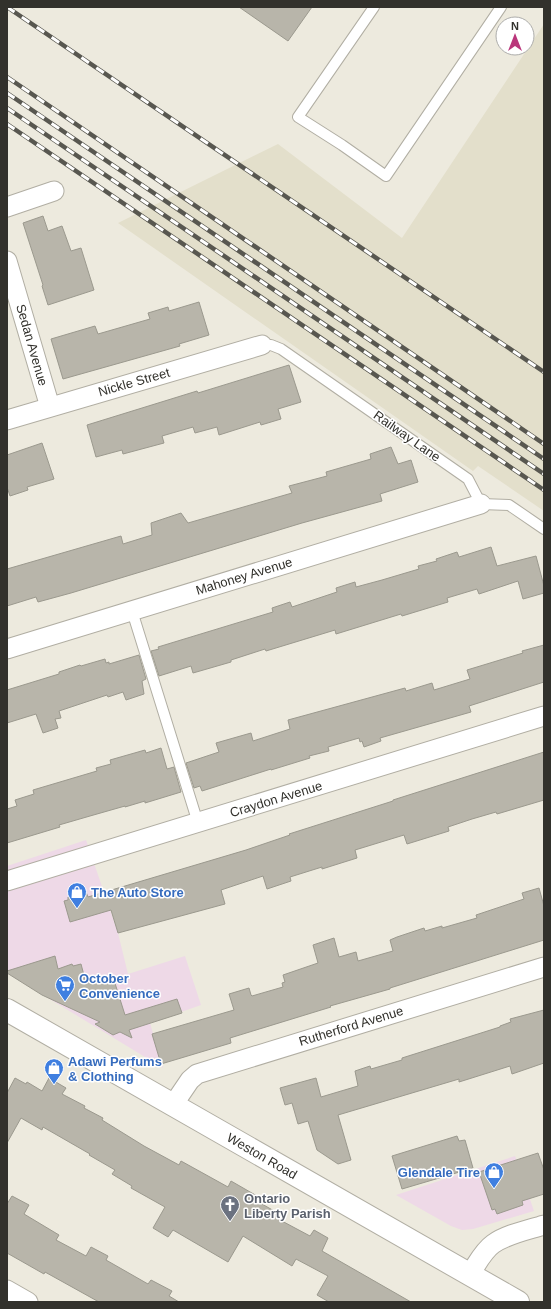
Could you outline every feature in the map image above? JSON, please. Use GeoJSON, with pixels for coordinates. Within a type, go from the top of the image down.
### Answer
{"type":"FeatureCollection","features":[{"type":"Feature","properties":{"kind":"main road","name":"Weston Road"},"geometry":{"type":"LineString","coordinates":[[7,1010],[518,1302]]}},
{"type":"Feature","properties":{"kind":"street"},"geometry":{"type":"LineString","coordinates":[[7,207],[54,191]]}},
{"type":"Feature","properties":{"kind":"street","name":"Sedan Avenue"},"geometry":{"type":"LineString","coordinates":[[7,261],[50,407]]}},
{"type":"Feature","properties":{"kind":"street","name":"Nickle Street"},"geometry":{"type":"LineString","coordinates":[[7,420],[262,345]]}},
{"type":"Feature","properties":{"kind":"street","name":"Mahoney Avenue"},"geometry":{"type":"LineString","coordinates":[[7,649],[480,504]]}},
{"type":"Feature","properties":{"kind":"street","name":"Craydon Avenue"},"geometry":{"type":"LineString","coordinates":[[7,882],[544,716]]}},
{"type":"Feature","properties":{"kind":"street","name":"Rutherford Avenue"},"geometry":{"type":"LineString","coordinates":[[173,1105],[190,1080],[196,1074],[544,968]]}},
{"type":"Feature","properties":{"kind":"street"},"geometry":{"type":"LineString","coordinates":[[470,1274],[486,1250],[494,1243],[509,1236],[544,1225]]}},
{"type":"Feature","properties":{"kind":"street"},"geometry":{"type":"LineString","coordinates":[[7,1290],[28,1302]]}},
{"type":"Feature","properties":{"kind":"lane"},"geometry":{"type":"LineString","coordinates":[[374,7],[298,117],[342,145],[386,176],[501,7]]}},
{"type":"Feature","properties":{"kind":"lane","name":"Railway Lane"},"geometry":{"type":"LineString","coordinates":[[262,345],[270,344],[281,349],[468,479],[480,504]]}},
{"type":"Feature","properties":{"kind":"lane"},"geometry":{"type":"LineString","coordinates":[[480,504],[509,504],[544,529]]}},
{"type":"Feature","properties":{"kind":"lane"},"geometry":{"type":"LineString","coordinates":[[132,611],[198,823]]}},
{"type":"Feature","properties":{"kind":"shaded area"},"geometry":{"type":"Polygon","coordinates":[[[544,24],[544,511],[478,466],[473,471],[118,223],[278,144],[402,238],[523,56],[535,56],[535,38],[544,24]]]}},
{"type":"Feature","properties":{"kind":"shaded area"},"geometry":{"type":"Polygon","coordinates":[[[86,840],[118,933],[128,974],[185,956],[201,1005],[150,1023],[163,1068],[7,973],[7,866],[86,840]]]}},
{"type":"Feature","properties":{"kind":"shaded area"},"geometry":{"type":"Polygon","coordinates":[[[515,1156],[534,1211],[473,1229],[462,1230],[451,1226],[396,1195],[515,1156]]]}},
{"type":"Feature","properties":{"kind":"building"},"geometry":{"type":"Polygon","coordinates":[[[239,7],[312,7],[288,41],[239,7]]]}},
{"type":"Feature","properties":{"kind":"building"},"geometry":{"type":"Polygon","coordinates":[[[43,216],[48,231],[62,226],[71,251],[81,248],[94,290],[48,305],[23,223],[43,216]]]}},
{"type":"Feature","properties":{"kind":"building"},"geometry":{"type":"Polygon","coordinates":[[[199,302],[209,335],[179,344],[180,346],[63,379],[51,339],[95,326],[98,334],[150,319],[148,313],[168,307],[169,311],[199,302]]]}},
{"type":"Feature","properties":{"kind":"building"},"geometry":{"type":"Polygon","coordinates":[[[289,365],[301,402],[278,409],[281,419],[261,425],[260,422],[219,435],[217,427],[195,433],[193,427],[162,436],[164,443],[123,454],[122,450],[96,457],[87,425],[197,391],[198,393],[289,365]]]}},
{"type":"Feature","properties":{"kind":"building"},"geometry":{"type":"Polygon","coordinates":[[[42,443],[54,479],[27,487],[28,490],[10,496],[7,487],[7,455],[42,443]]]}},
{"type":"Feature","properties":{"kind":"building"},"geometry":{"type":"Polygon","coordinates":[[[391,447],[398,464],[411,460],[418,482],[380,494],[382,501],[302,523],[71,593],[38,602],[36,597],[7,606],[7,569],[121,536],[123,544],[152,535],[151,523],[181,513],[188,523],[292,493],[289,486],[327,476],[326,472],[371,459],[370,454],[391,447]]]}},
{"type":"Feature","properties":{"kind":"building"},"geometry":{"type":"Polygon","coordinates":[[[491,547],[497,566],[536,556],[544,586],[544,593],[523,599],[518,581],[479,594],[477,589],[447,598],[448,602],[402,616],[401,614],[336,634],[335,630],[266,651],[265,649],[231,660],[231,662],[193,673],[191,666],[159,676],[151,651],[159,649],[158,647],[273,612],[272,608],[290,602],[292,607],[337,592],[336,588],[355,582],[356,587],[419,569],[418,566],[437,561],[436,559],[457,552],[459,557],[491,547]]]}},
{"type":"Feature","properties":{"kind":"building"},"geometry":{"type":"Polygon","coordinates":[[[544,645],[544,682],[469,706],[471,712],[380,738],[381,741],[364,747],[359,738],[328,747],[329,751],[309,756],[310,758],[202,791],[200,786],[194,788],[186,763],[219,752],[216,743],[251,733],[253,741],[290,729],[288,720],[405,688],[406,691],[432,683],[434,690],[470,679],[467,670],[544,645]]]}},
{"type":"Feature","properties":{"kind":"building"},"geometry":{"type":"Polygon","coordinates":[[[139,655],[146,679],[142,681],[144,694],[126,700],[123,692],[108,697],[107,695],[59,711],[61,718],[55,719],[58,728],[43,733],[36,714],[7,723],[7,690],[59,674],[59,672],[80,665],[81,666],[105,659],[106,663],[109,662],[109,664],[139,655]]]}},
{"type":"Feature","properties":{"kind":"building"},"geometry":{"type":"Polygon","coordinates":[[[161,748],[167,769],[174,767],[181,792],[145,803],[145,801],[125,806],[59,825],[60,827],[7,843],[7,809],[17,806],[15,800],[34,794],[33,790],[97,771],[96,768],[111,764],[110,760],[145,750],[146,753],[161,748]]]}},
{"type":"Feature","properties":{"kind":"building"},"geometry":{"type":"Polygon","coordinates":[[[544,752],[544,800],[497,814],[496,812],[472,819],[448,827],[449,831],[407,844],[404,835],[355,850],[357,858],[290,877],[291,881],[267,889],[263,876],[221,890],[225,904],[118,933],[111,910],[70,922],[64,901],[68,900],[68,897],[86,892],[88,897],[246,850],[290,835],[289,834],[544,752]]]}},
{"type":"Feature","properties":{"kind":"building"},"geometry":{"type":"Polygon","coordinates":[[[539,888],[544,906],[544,940],[230,1038],[231,1043],[161,1064],[152,1034],[234,1010],[229,994],[249,988],[252,996],[283,987],[282,983],[285,982],[283,975],[318,963],[313,945],[334,938],[339,957],[356,952],[358,961],[393,951],[390,940],[397,937],[424,928],[425,931],[442,926],[442,928],[477,918],[476,915],[524,899],[522,893],[539,888]]]}},
{"type":"Feature","properties":{"kind":"building"},"geometry":{"type":"Polygon","coordinates":[[[55,956],[58,969],[72,964],[73,966],[81,964],[86,983],[113,977],[125,1015],[177,999],[182,1013],[129,1030],[132,1038],[120,1032],[113,1035],[95,1024],[100,1022],[42,995],[7,973],[7,971],[55,956]]]}},
{"type":"Feature","properties":{"kind":"building"},"geometry":{"type":"Polygon","coordinates":[[[544,1010],[544,1063],[512,1074],[510,1066],[459,1082],[459,1079],[338,1115],[351,1160],[338,1164],[317,1150],[308,1121],[298,1124],[292,1103],[285,1105],[280,1088],[316,1078],[321,1097],[358,1086],[355,1071],[370,1066],[371,1069],[402,1060],[402,1058],[500,1027],[511,1022],[510,1019],[544,1010]]]}},
{"type":"Feature","properties":{"kind":"building"},"geometry":{"type":"Polygon","coordinates":[[[15,1078],[26,1084],[27,1082],[42,1091],[49,1078],[66,1088],[62,1094],[85,1106],[84,1108],[103,1118],[102,1120],[144,1146],[179,1165],[181,1161],[228,1187],[231,1181],[264,1200],[262,1204],[283,1216],[280,1220],[310,1236],[314,1230],[328,1238],[322,1251],[411,1302],[329,1302],[317,1295],[328,1276],[296,1259],[292,1266],[243,1236],[228,1262],[173,1230],[168,1237],[153,1228],[165,1207],[131,1188],[132,1186],[112,1174],[115,1170],[89,1155],[90,1154],[43,1127],[42,1130],[21,1118],[7,1143],[7,1093],[15,1078]]]}},
{"type":"Feature","properties":{"kind":"building"},"geometry":{"type":"Polygon","coordinates":[[[457,1136],[459,1141],[465,1140],[473,1168],[402,1189],[392,1156],[457,1136]]]}},
{"type":"Feature","properties":{"kind":"building"},"geometry":{"type":"Polygon","coordinates":[[[538,1153],[544,1170],[544,1194],[522,1201],[523,1205],[497,1214],[495,1209],[492,1210],[479,1172],[538,1153]]]}},
{"type":"Feature","properties":{"kind":"building"},"geometry":{"type":"Polygon","coordinates":[[[12,1196],[29,1205],[24,1214],[59,1235],[56,1240],[86,1256],[91,1247],[108,1256],[106,1260],[148,1284],[151,1280],[172,1291],[169,1296],[179,1302],[99,1302],[7,1253],[7,1204],[12,1196]]]}},
{"type":"Feature","properties":{"kind":"railway"},"geometry":{"type":"LineString","coordinates":[[7,7],[544,372]]}},
{"type":"Feature","properties":{"kind":"railway"},"geometry":{"type":"LineString","coordinates":[[7,77],[544,444]]}},
{"type":"Feature","properties":{"kind":"railway"},"geometry":{"type":"LineString","coordinates":[[7,93],[544,459]]}},
{"type":"Feature","properties":{"kind":"railway"},"geometry":{"type":"LineString","coordinates":[[7,108],[544,474]]}},
{"type":"Feature","properties":{"kind":"railway"},"geometry":{"type":"LineString","coordinates":[[7,124],[544,490]]}},
{"type":"Feature","properties":{"kind":"place","name":"The Auto Store"},"geometry":{"type":"Point","coordinates":[77,909]}},
{"type":"Feature","properties":{"kind":"place","name":"October Convenience"},"geometry":{"type":"Point","coordinates":[65,1002]}},
{"type":"Feature","properties":{"kind":"place","name":"Adawi Perfums & Clothing"},"geometry":{"type":"Point","coordinates":[54,1085]}},
{"type":"Feature","properties":{"kind":"place","name":"Glendale Tire"},"geometry":{"type":"Point","coordinates":[494,1189]}},
{"type":"Feature","properties":{"kind":"place","name":"Ontario Liberty Parish"},"geometry":{"type":"Point","coordinates":[230,1222]}}]}
